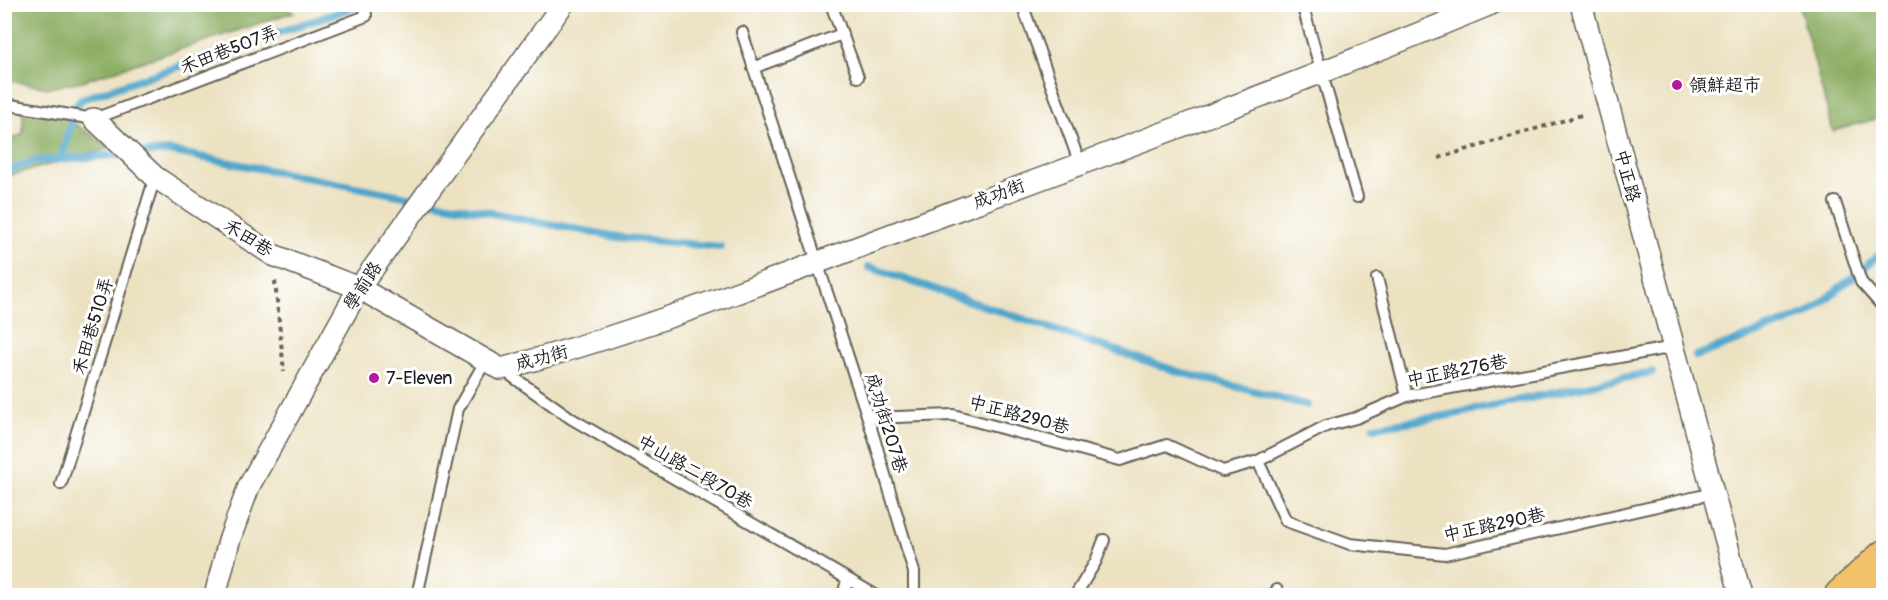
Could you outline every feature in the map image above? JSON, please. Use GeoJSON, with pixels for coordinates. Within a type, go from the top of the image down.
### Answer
{"type":"FeatureCollection","features":[{"type":"Feature","properties":{"kind":"main road"},"geometry":{"type":"LineString","coordinates":[[1841,596],[1884,557]]}},
{"type":"Feature","properties":{"kind":"street","name":"學前路"},"geometry":{"type":"LineString","coordinates":[[215,596],[229,541],[249,486],[360,288],[562,4]]}},
{"type":"Feature","properties":{"kind":"street","name":"成功街"},"geometry":{"type":"LineString","coordinates":[[494,364],[572,350],[817,262],[1321,73],[1491,4]]}},
{"type":"Feature","properties":{"kind":"street","name":"中正路"},"geometry":{"type":"LineString","coordinates":[[1581,4],[1714,493]]}},
{"type":"Feature","properties":{"kind":"street","name":"禾田巷"},"geometry":{"type":"LineString","coordinates":[[94,119],[155,177],[273,255],[360,288],[494,364]]}},
{"type":"Feature","properties":{"kind":"street"},"geometry":{"type":"LineString","coordinates":[[1714,493],[1741,596]]}},
{"type":"Feature","properties":{"kind":"lane","name":"禾田巷507弄"},"geometry":{"type":"LineString","coordinates":[[94,119],[366,16],[365,4]]}},
{"type":"Feature","properties":{"kind":"lane"},"geometry":{"type":"LineString","coordinates":[[831,4],[858,77]]}},
{"type":"Feature","properties":{"kind":"lane"},"geometry":{"type":"LineString","coordinates":[[1022,4],[1080,164]]}},
{"type":"Feature","properties":{"kind":"lane"},"geometry":{"type":"LineString","coordinates":[[1302,4],[1357,197]]}},
{"type":"Feature","properties":{"kind":"lane","name":"成功街207巷"},"geometry":{"type":"LineString","coordinates":[[741,32],[868,418],[914,572],[914,596]]}},
{"type":"Feature","properties":{"kind":"lane"},"geometry":{"type":"LineString","coordinates":[[753,68],[842,34]]}},
{"type":"Feature","properties":{"kind":"lane"},"geometry":{"type":"LineString","coordinates":[[4,104],[94,119]]}},
{"type":"Feature","properties":{"kind":"lane","name":"禾田巷510弄"},"geometry":{"type":"LineString","coordinates":[[62,484],[155,177]]}},
{"type":"Feature","properties":{"kind":"lane"},"geometry":{"type":"LineString","coordinates":[[1835,202],[1860,282],[1884,308]]}},
{"type":"Feature","properties":{"kind":"lane"},"geometry":{"type":"LineString","coordinates":[[1377,278],[1407,396]]}},
{"type":"Feature","properties":{"kind":"lane","name":"中正路276巷"},"geometry":{"type":"LineString","coordinates":[[1258,461],[1326,426],[1356,418],[1407,396],[1674,347]]}},
{"type":"Feature","properties":{"kind":"lane"},"geometry":{"type":"LineString","coordinates":[[417,596],[458,409],[494,364]]}},
{"type":"Feature","properties":{"kind":"lane","name":"中山路二段70巷"},"geometry":{"type":"LineString","coordinates":[[494,364],[572,419],[877,596]]}},
{"type":"Feature","properties":{"kind":"lane","name":"中正路290巷"},"geometry":{"type":"LineString","coordinates":[[868,418],[953,415],[1120,460],[1167,445],[1223,471],[1258,461],[1286,521],[1350,544],[1445,554],[1714,493]]}},
{"type":"Feature","properties":{"kind":"lane"},"geometry":{"type":"LineString","coordinates":[[1075,596],[1096,561],[1104,540]]}},
{"type":"Feature","properties":{"kind":"lane"},"geometry":{"type":"LineString","coordinates":[[843,596],[847,580]]}},
{"type":"Feature","properties":{"kind":"path"},"geometry":{"type":"LineString","coordinates":[[1439,158],[1609,107]]}},
{"type":"Feature","properties":{"kind":"path"},"geometry":{"type":"LineString","coordinates":[[273,255],[290,411]]}},
{"type":"Feature","properties":{"kind":"green space"},"geometry":{"type":"Polygon","coordinates":[[[275,4],[294,12],[86,80],[49,88],[5,80],[5,5],[275,4]]]}},
{"type":"Feature","properties":{"kind":"green space"},"geometry":{"type":"Polygon","coordinates":[[[1799,5],[1883,5],[1883,117],[1833,131],[1799,5]]]}},
{"type":"Feature","properties":{"kind":"green space"},"geometry":{"type":"Polygon","coordinates":[[[23,109],[62,115],[110,148],[5,177],[5,141],[23,134],[23,109]]]}},
{"type":"Feature","properties":{"kind":"waterway"},"geometry":{"type":"LineString","coordinates":[[61,159],[76,106],[82,99],[363,4]]}},
{"type":"Feature","properties":{"kind":"waterway"},"geometry":{"type":"LineString","coordinates":[[4,171],[36,161],[169,151],[617,237],[720,247]]}},
{"type":"Feature","properties":{"kind":"waterway"},"geometry":{"type":"LineString","coordinates":[[1696,356],[1808,314],[1884,251]]}},
{"type":"Feature","properties":{"kind":"waterway"},"geometry":{"type":"LineString","coordinates":[[869,267],[1176,371],[1307,405]]}},
{"type":"Feature","properties":{"kind":"waterway"},"geometry":{"type":"LineString","coordinates":[[1374,427],[1445,416],[1652,372]]}},
{"type":"Feature","properties":{"kind":"place","name":"領鮮超市"},"geometry":{"type":"Point","coordinates":[1677,85]}},
{"type":"Feature","properties":{"kind":"place","name":"7-Eleven"},"geometry":{"type":"Point","coordinates":[374,378]}}]}
